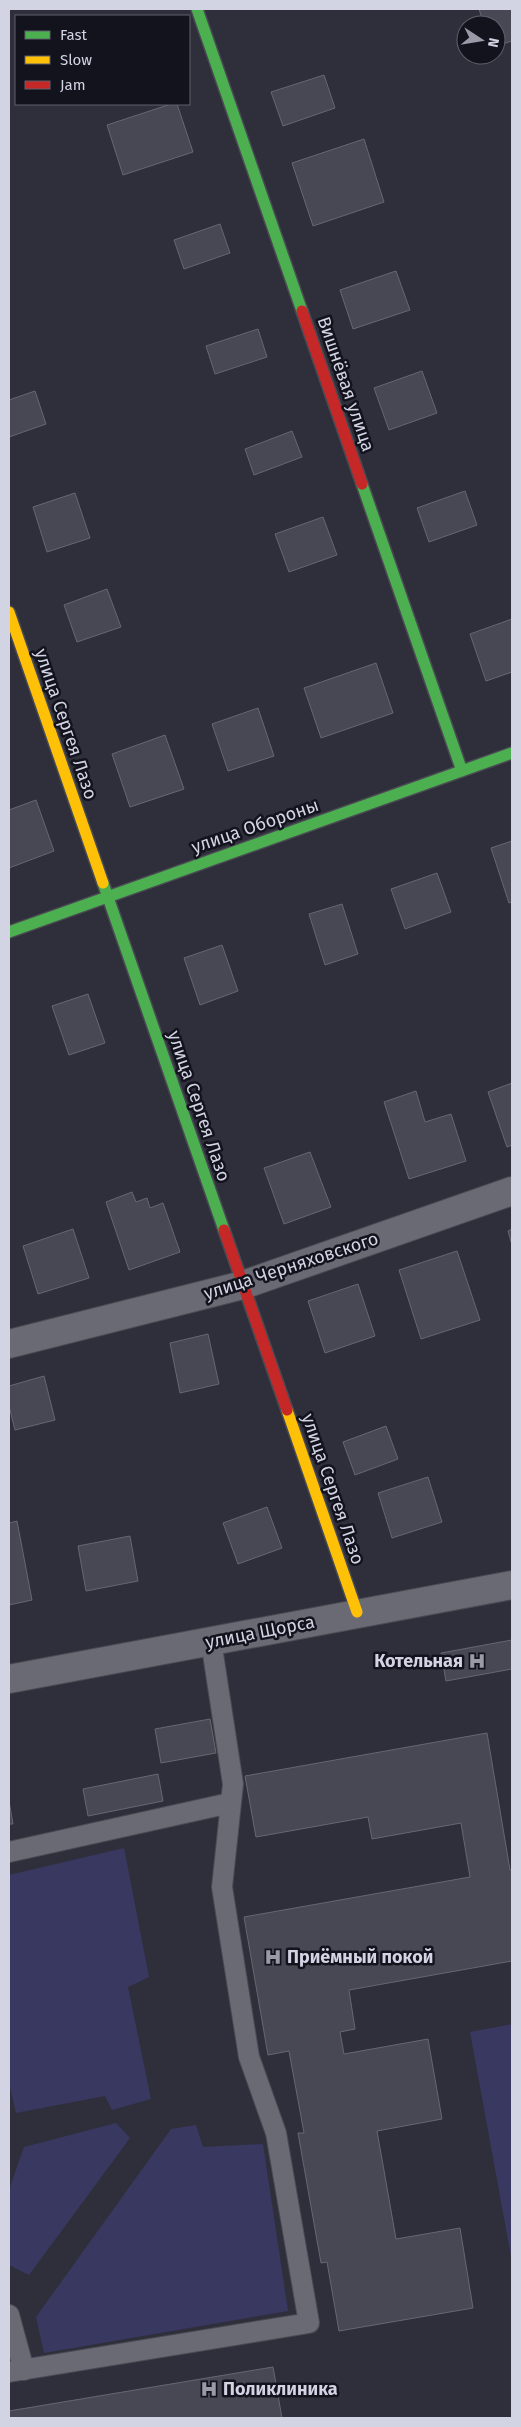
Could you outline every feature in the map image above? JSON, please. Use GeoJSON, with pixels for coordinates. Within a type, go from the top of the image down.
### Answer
{"type":"FeatureCollection","features":[{"type":"Feature","properties":{"kind":"street","name":"Вишнёвая улица"},"geometry":{"type":"LineString","coordinates":[[197,9],[462,771]]}},
{"type":"Feature","properties":{"kind":"street","name":"улица Сергея Лазо"},"geometry":{"type":"LineString","coordinates":[[9,612],[357,1612]]}},
{"type":"Feature","properties":{"kind":"street","name":"улица Обороны"},"geometry":{"type":"LineString","coordinates":[[9,932],[512,753]]}},
{"type":"Feature","properties":{"kind":"street","name":"улица Черняховского"},"geometry":{"type":"LineString","coordinates":[[9,1344],[243,1285],[512,1191]]}},
{"type":"Feature","properties":{"kind":"street","name":"улица Щорса"},"geometry":{"type":"LineString","coordinates":[[9,1679],[210,1642],[357,1612],[512,1585]]}},
{"type":"Feature","properties":{"kind":"lane"},"geometry":{"type":"LineString","coordinates":[[9,2315],[16,2371],[309,2323],[276,2133],[249,2057],[222,1887],[233,1784],[210,1642]]}},
{"type":"Feature","properties":{"kind":"lane"},"geometry":{"type":"LineString","coordinates":[[9,1852],[230,1803]]}},
{"type":"Feature","properties":{"kind":"shaded area"},"geometry":{"type":"Polygon","coordinates":[[[124,1848],[149,1977],[128,1987],[151,2099],[112,2110],[105,2096],[16,2113],[9,2083],[9,1875],[124,1848]]]}},
{"type":"Feature","properties":{"kind":"shaded area"},"geometry":{"type":"Polygon","coordinates":[[[512,2024],[512,2262],[470,2032],[512,2024]]]}},
{"type":"Feature","properties":{"kind":"shaded area"},"geometry":{"type":"Polygon","coordinates":[[[116,2123],[130,2138],[29,2275],[9,2265],[9,2190],[24,2147],[116,2123]]]}},
{"type":"Feature","properties":{"kind":"shaded area"},"geometry":{"type":"Polygon","coordinates":[[[196,2125],[203,2147],[263,2144],[288,2311],[44,2353],[36,2317],[171,2129],[196,2125]]]}},
{"type":"Feature","properties":{"kind":"building"},"geometry":{"type":"Polygon","coordinates":[[[479,9],[512,9],[512,41],[506,43],[506,15],[481,15],[479,9]]]}},
{"type":"Feature","properties":{"kind":"building"},"geometry":{"type":"Polygon","coordinates":[[[324,75],[335,108],[283,126],[271,92],[324,75]]]}},
{"type":"Feature","properties":{"kind":"building"},"geometry":{"type":"Polygon","coordinates":[[[168,105],[177,105],[193,152],[123,175],[107,125],[168,105]]]}},
{"type":"Feature","properties":{"kind":"building"},"geometry":{"type":"Polygon","coordinates":[[[364,139],[384,202],[313,226],[292,163],[364,139]]]}},
{"type":"Feature","properties":{"kind":"building"},"geometry":{"type":"Polygon","coordinates":[[[220,224],[230,253],[184,269],[174,240],[220,224]]]}},
{"type":"Feature","properties":{"kind":"building"},"geometry":{"type":"Polygon","coordinates":[[[396,271],[410,310],[353,329],[340,290],[396,271]]]}},
{"type":"Feature","properties":{"kind":"building"},"geometry":{"type":"Polygon","coordinates":[[[258,329],[267,357],[215,374],[206,346],[258,329]]]}},
{"type":"Feature","properties":{"kind":"building"},"geometry":{"type":"Polygon","coordinates":[[[422,371],[437,413],[389,430],[374,388],[422,371]]]}},
{"type":"Feature","properties":{"kind":"building"},"geometry":{"type":"Polygon","coordinates":[[[35,391],[46,424],[9,437],[9,400],[35,391]]]}},
{"type":"Feature","properties":{"kind":"building"},"geometry":{"type":"Polygon","coordinates":[[[292,431],[302,457],[254,475],[245,449],[292,431]]]}},
{"type":"Feature","properties":{"kind":"building"},"geometry":{"type":"Polygon","coordinates":[[[465,491],[477,525],[429,542],[417,508],[465,491]]]}},
{"type":"Feature","properties":{"kind":"building"},"geometry":{"type":"Polygon","coordinates":[[[75,493],[90,538],[47,552],[33,507],[75,493]]]}},
{"type":"Feature","properties":{"kind":"building"},"geometry":{"type":"Polygon","coordinates":[[[323,517],[337,555],[289,572],[275,534],[323,517]]]}},
{"type":"Feature","properties":{"kind":"building"},"geometry":{"type":"Polygon","coordinates":[[[107,589],[121,627],[77,642],[64,605],[107,589]]]}},
{"type":"Feature","properties":{"kind":"building"},"geometry":{"type":"Polygon","coordinates":[[[512,619],[512,672],[486,681],[470,634],[512,619]]]}},
{"type":"Feature","properties":{"kind":"building"},"geometry":{"type":"Polygon","coordinates":[[[376,663],[393,713],[321,738],[304,688],[376,663]]]}},
{"type":"Feature","properties":{"kind":"building"},"geometry":{"type":"Polygon","coordinates":[[[258,708],[274,756],[228,771],[212,724],[258,708]]]}},
{"type":"Feature","properties":{"kind":"building"},"geometry":{"type":"Polygon","coordinates":[[[165,735],[184,789],[130,807],[112,754],[165,735]]]}},
{"type":"Feature","properties":{"kind":"building"},"geometry":{"type":"Polygon","coordinates":[[[36,800],[54,851],[9,868],[9,810],[36,800]]]}},
{"type":"Feature","properties":{"kind":"building"},"geometry":{"type":"Polygon","coordinates":[[[512,841],[512,902],[509,903],[491,848],[512,841]]]}},
{"type":"Feature","properties":{"kind":"building"},"geometry":{"type":"Polygon","coordinates":[[[437,873],[451,912],[405,929],[391,889],[437,873]]]}},
{"type":"Feature","properties":{"kind":"building"},"geometry":{"type":"Polygon","coordinates":[[[342,904],[358,954],[325,965],[309,914],[342,904]]]}},
{"type":"Feature","properties":{"kind":"building"},"geometry":{"type":"Polygon","coordinates":[[[222,945],[238,991],[200,1005],[184,958],[222,945]]]}},
{"type":"Feature","properties":{"kind":"building"},"geometry":{"type":"Polygon","coordinates":[[[88,994],[105,1043],[69,1055],[52,1006],[88,994]]]}},
{"type":"Feature","properties":{"kind":"building"},"geometry":{"type":"Polygon","coordinates":[[[512,1083],[512,1145],[507,1147],[488,1092],[512,1083]]]}},
{"type":"Feature","properties":{"kind":"building"},"geometry":{"type":"Polygon","coordinates":[[[416,1091],[425,1122],[451,1114],[466,1161],[409,1179],[384,1102],[416,1091]]]}},
{"type":"Feature","properties":{"kind":"building"},"geometry":{"type":"Polygon","coordinates":[[[310,1152],[331,1207],[284,1224],[264,1168],[310,1152]]]}},
{"type":"Feature","properties":{"kind":"building"},"geometry":{"type":"Polygon","coordinates":[[[132,1192],[136,1202],[147,1198],[150,1208],[163,1203],[180,1252],[129,1270],[106,1202],[132,1192]]]}},
{"type":"Feature","properties":{"kind":"building"},"geometry":{"type":"Polygon","coordinates":[[[73,1229],[89,1278],[38,1294],[23,1246],[73,1229]]]}},
{"type":"Feature","properties":{"kind":"building"},"geometry":{"type":"Polygon","coordinates":[[[512,1229],[512,1245],[508,1231],[512,1229]]]}},
{"type":"Feature","properties":{"kind":"building"},"geometry":{"type":"Polygon","coordinates":[[[457,1251],[480,1320],[421,1339],[399,1270],[457,1251]]]}},
{"type":"Feature","properties":{"kind":"building"},"geometry":{"type":"Polygon","coordinates":[[[358,1284],[375,1336],[325,1353],[308,1301],[358,1284]]]}},
{"type":"Feature","properties":{"kind":"building"},"geometry":{"type":"Polygon","coordinates":[[[208,1334],[219,1384],[180,1393],[170,1343],[208,1334]]]}},
{"type":"Feature","properties":{"kind":"building"},"geometry":{"type":"Polygon","coordinates":[[[44,1376],[55,1420],[15,1430],[9,1406],[9,1386],[44,1376]]]}},
{"type":"Feature","properties":{"kind":"building"},"geometry":{"type":"Polygon","coordinates":[[[386,1426],[398,1459],[355,1475],[343,1442],[386,1426]]]}},
{"type":"Feature","properties":{"kind":"building"},"geometry":{"type":"Polygon","coordinates":[[[428,1477],[442,1522],[392,1538],[378,1493],[428,1477]]]}},
{"type":"Feature","properties":{"kind":"building"},"geometry":{"type":"Polygon","coordinates":[[[267,1507],[282,1548],[238,1564],[223,1523],[267,1507]]]}},
{"type":"Feature","properties":{"kind":"building"},"geometry":{"type":"Polygon","coordinates":[[[17,1521],[32,1600],[9,1605],[9,1523],[17,1521]]]}},
{"type":"Feature","properties":{"kind":"building"},"geometry":{"type":"Polygon","coordinates":[[[130,1536],[138,1581],[86,1591],[78,1546],[130,1536]]]}},
{"type":"Feature","properties":{"kind":"building","name":"Котельная"},"geometry":{"type":"Polygon","coordinates":[[[512,1640],[512,1669],[446,1681],[441,1653],[512,1640]]]}},
{"type":"Feature","properties":{"kind":"building"},"geometry":{"type":"Polygon","coordinates":[[[210,1719],[216,1753],[161,1763],[155,1729],[210,1719]]]}},
{"type":"Feature","properties":{"kind":"building"},"geometry":{"type":"Polygon","coordinates":[[[487,1733],[510,1870],[512,1869],[512,1961],[349,1990],[355,2029],[340,2032],[344,2054],[428,2039],[442,2119],[377,2131],[396,2239],[460,2228],[473,2308],[339,2331],[327,2262],[321,2263],[298,2133],[304,2133],[289,2051],[268,2055],[244,1917],[470,1877],[461,1823],[372,1839],[368,1817],[256,1837],[245,1776],[487,1733]]]}},
{"type":"Feature","properties":{"kind":"building"},"geometry":{"type":"Polygon","coordinates":[[[158,1774],[163,1801],[88,1816],[83,1789],[158,1774]]]}},
{"type":"Feature","properties":{"kind":"building"},"geometry":{"type":"Polygon","coordinates":[[[9,1801],[13,1824],[9,1824],[9,1801]]]}},
{"type":"Feature","properties":{"kind":"building","name":"Поликлиника"},"geometry":{"type":"Polygon","coordinates":[[[273,2367],[282,2418],[9,2418],[9,2411],[273,2367]]]}},
{"type":"Feature","properties":{"kind":"traffic: fast"},"geometry":{"type":"LineString","coordinates":[[197,9],[302,311]]}},
{"type":"Feature","properties":{"kind":"traffic: fast"},"geometry":{"type":"LineString","coordinates":[[362,484],[462,771]]}},
{"type":"Feature","properties":{"kind":"traffic: fast"},"geometry":{"type":"LineString","coordinates":[[9,932],[512,753]]}},
{"type":"Feature","properties":{"kind":"traffic: fast"},"geometry":{"type":"LineString","coordinates":[[103,883],[224,1230]]}},
{"type":"Feature","properties":{"kind":"traffic: slow"},"geometry":{"type":"LineString","coordinates":[[9,612],[103,883]]}},
{"type":"Feature","properties":{"kind":"traffic: slow"},"geometry":{"type":"LineString","coordinates":[[287,1410],[357,1612]]}},
{"type":"Feature","properties":{"kind":"traffic: jam"},"geometry":{"type":"LineString","coordinates":[[302,311],[362,484]]}},
{"type":"Feature","properties":{"kind":"traffic: jam"},"geometry":{"type":"LineString","coordinates":[[224,1230],[287,1410]]}},
{"type":"Feature","properties":{"kind":"place","name":"Котельная"},"geometry":{"type":"Point","coordinates":[477,1661]}},
{"type":"Feature","properties":{"kind":"place","name":"Приёмный покой"},"geometry":{"type":"Point","coordinates":[273,1957]}},
{"type":"Feature","properties":{"kind":"place","name":"Поликлиника"},"geometry":{"type":"Point","coordinates":[209,2389]}}]}
